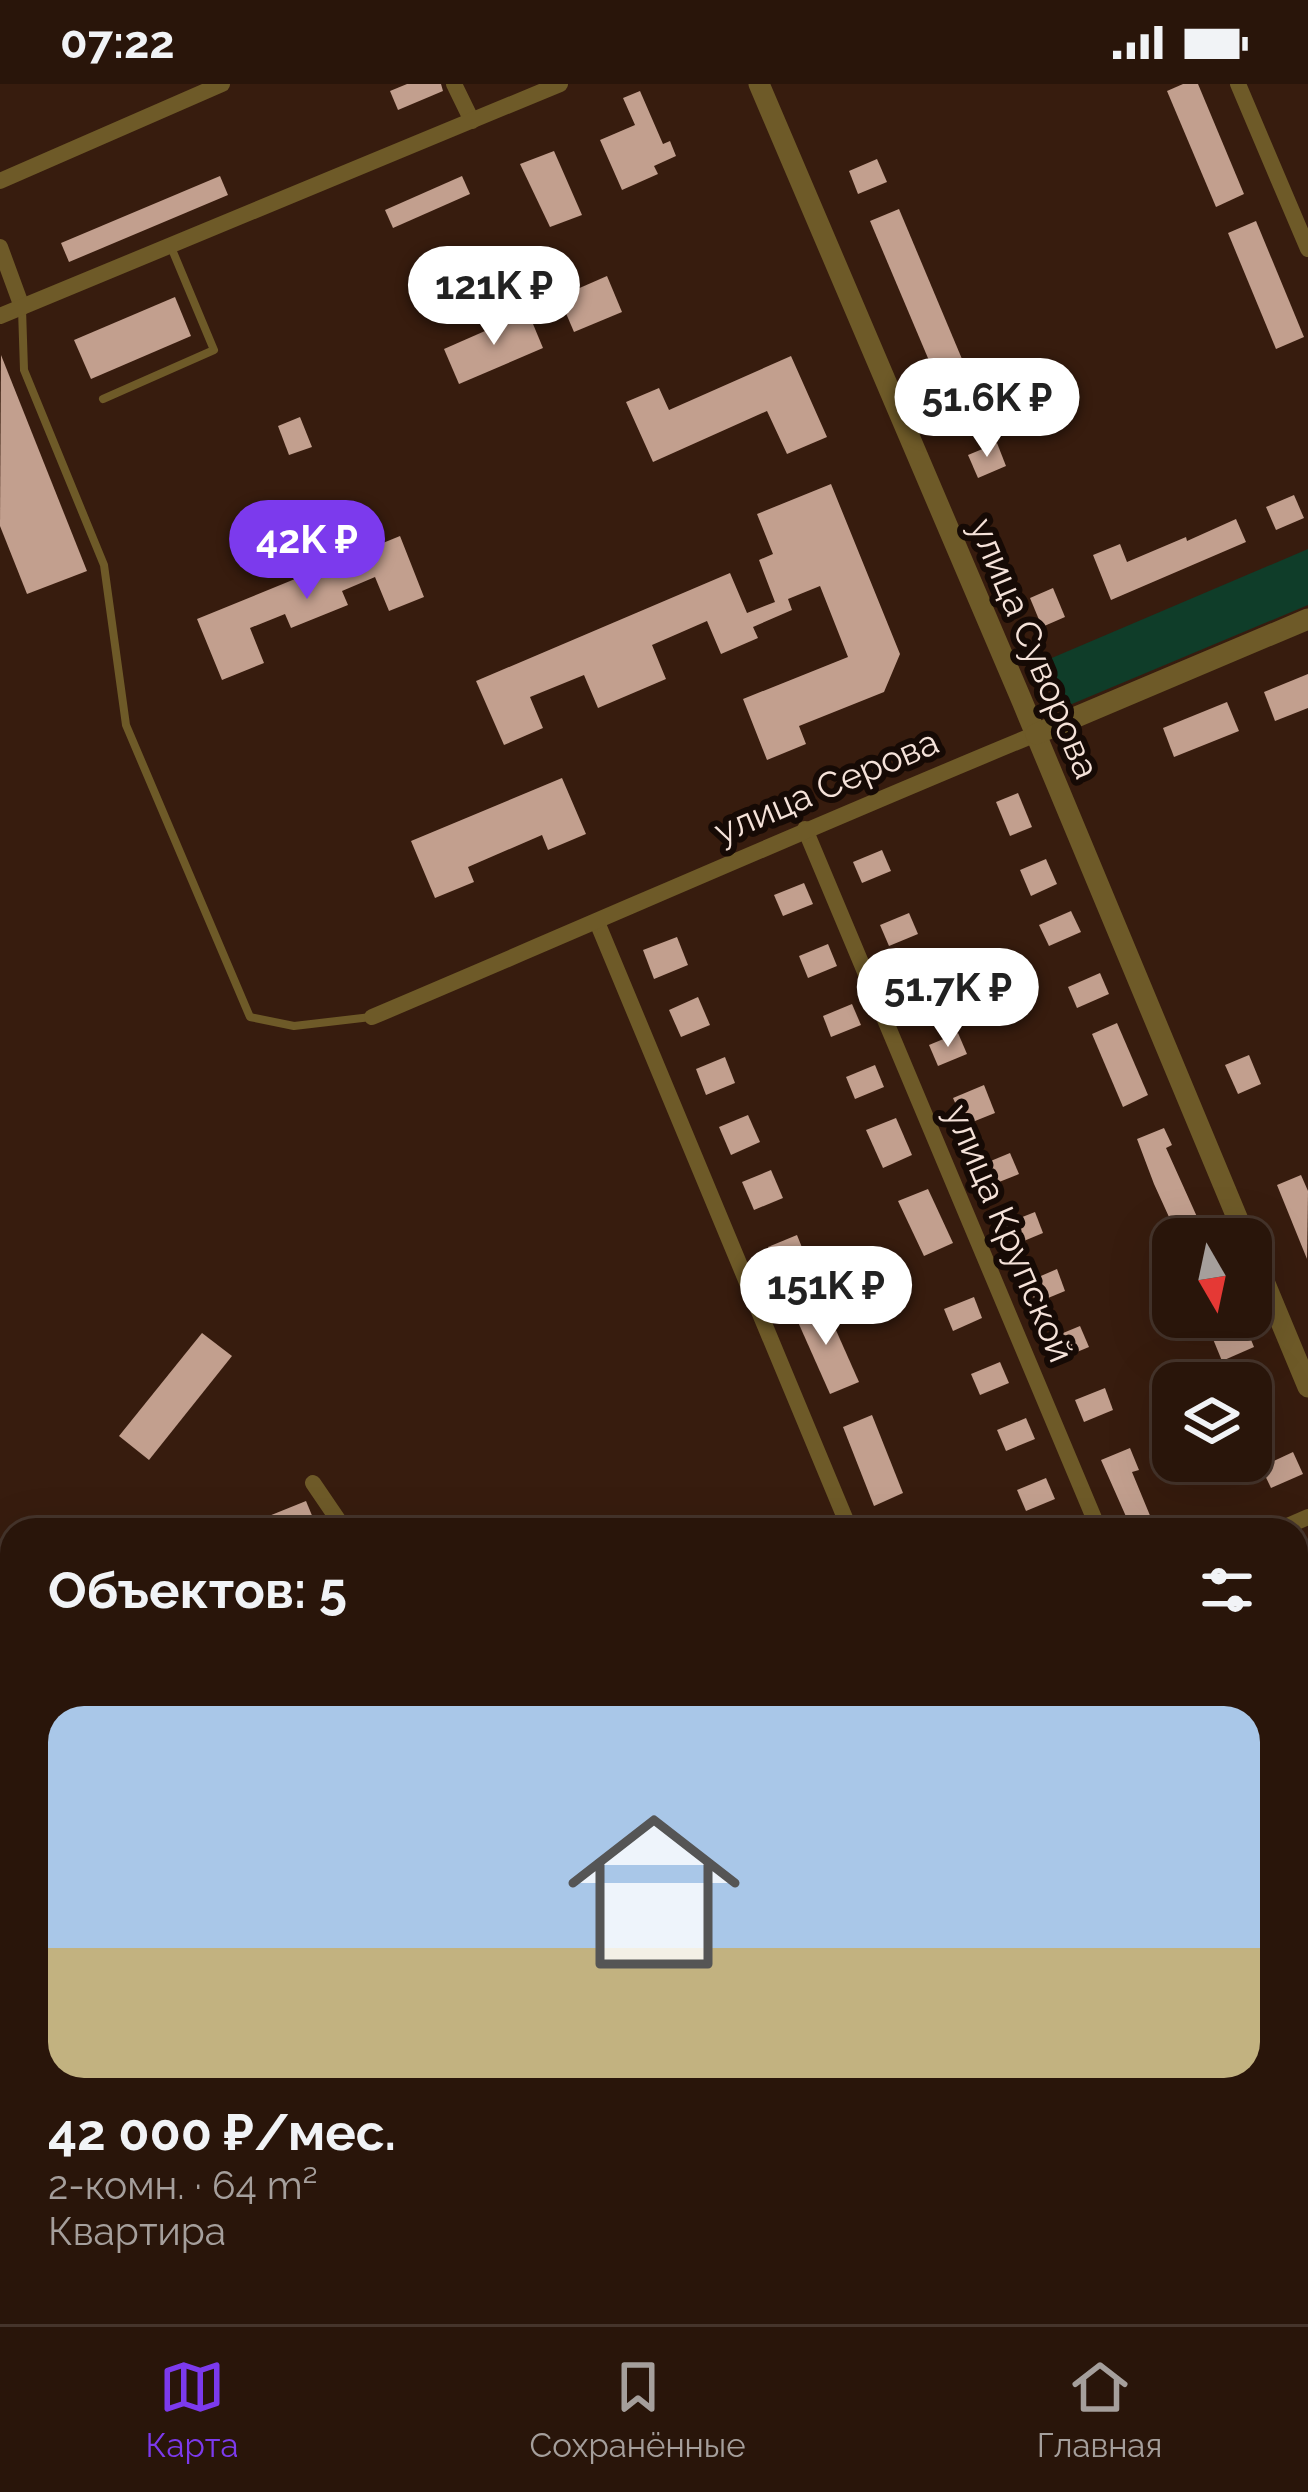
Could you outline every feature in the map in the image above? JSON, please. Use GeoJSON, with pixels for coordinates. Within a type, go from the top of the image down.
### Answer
{"type":"FeatureCollection","features":[{"type":"Feature","properties":{"kind":"street"},"geometry":{"type":"LineString","coordinates":[[0,181],[222,84]]}},
{"type":"Feature","properties":{"kind":"street"},"geometry":{"type":"LineString","coordinates":[[454,84],[472,121]]}},
{"type":"Feature","properties":{"kind":"street"},"geometry":{"type":"LineString","coordinates":[[0,316],[560,84]]}},
{"type":"Feature","properties":{"kind":"street","name":"улица Суворова"},"geometry":{"type":"LineString","coordinates":[[760,84],[1237,1218]]}},
{"type":"Feature","properties":{"kind":"street"},"geometry":{"type":"LineString","coordinates":[[1238,84],[1308,249]]}},
{"type":"Feature","properties":{"kind":"street"},"geometry":{"type":"LineString","coordinates":[[0,247],[22,307]]}},
{"type":"Feature","properties":{"kind":"street","name":"улица Серова"},"geometry":{"type":"LineString","coordinates":[[372,1017],[805,829],[1308,620]]}},
{"type":"Feature","properties":{"kind":"street","name":"улица Крупской"},"geometry":{"type":"LineString","coordinates":[[805,829],[1094,1518]]}},
{"type":"Feature","properties":{"kind":"street"},"geometry":{"type":"LineString","coordinates":[[597,922],[845,1518]]}},
{"type":"Feature","properties":{"kind":"street"},"geometry":{"type":"LineString","coordinates":[[1272,1301],[1308,1388]]}},
{"type":"Feature","properties":{"kind":"street"},"geometry":{"type":"LineString","coordinates":[[313,1483],[337,1518]]}},
{"type":"Feature","properties":{"kind":"lane"},"geometry":{"type":"LineString","coordinates":[[103,399],[214,350],[170,245]]}},
{"type":"Feature","properties":{"kind":"lane"},"geometry":{"type":"LineString","coordinates":[[22,307],[25,370],[104,565],[126,725],[250,1017],[295,1026],[372,1017]]}},
{"type":"Feature","properties":{"kind":"green space"},"geometry":{"type":"Polygon","coordinates":[[[1308,549],[1308,605],[1060,709],[1040,663],[1308,549]]]}},
{"type":"Feature","properties":{"kind":"building"},"geometry":{"type":"Polygon","coordinates":[[[407,84],[441,84],[443,91],[398,110],[390,91],[407,84]]]}},
{"type":"Feature","properties":{"kind":"building"},"geometry":{"type":"Polygon","coordinates":[[[1198,84],[1244,194],[1216,207],[1167,91],[1198,84]]]}},
{"type":"Feature","properties":{"kind":"building"},"geometry":{"type":"Polygon","coordinates":[[[640,91],[663,144],[670,141],[676,156],[654,166],[658,174],[622,190],[600,140],[635,125],[623,98],[640,91]]]}},
{"type":"Feature","properties":{"kind":"building"},"geometry":{"type":"Polygon","coordinates":[[[554,151],[582,215],[550,227],[520,164],[554,151]]]}},
{"type":"Feature","properties":{"kind":"building"},"geometry":{"type":"Polygon","coordinates":[[[877,159],[887,182],[858,194],[849,171],[877,159]]]}},
{"type":"Feature","properties":{"kind":"building"},"geometry":{"type":"Polygon","coordinates":[[[220,176],[228,195],[69,262],[61,243],[220,176]]]}},
{"type":"Feature","properties":{"kind":"building"},"geometry":{"type":"Polygon","coordinates":[[[462,176],[470,194],[393,228],[385,210],[462,176]]]}},
{"type":"Feature","properties":{"kind":"building"},"geometry":{"type":"Polygon","coordinates":[[[899,209],[983,409],[955,422],[870,221],[899,209]]]}},
{"type":"Feature","properties":{"kind":"building"},"geometry":{"type":"Polygon","coordinates":[[[1256,221],[1304,337],[1276,349],[1228,233],[1256,221]]]}},
{"type":"Feature","properties":{"kind":"building"},"geometry":{"type":"Polygon","coordinates":[[[607,276],[622,312],[574,332],[559,297],[607,276]]]}},
{"type":"Feature","properties":{"kind":"building"},"geometry":{"type":"Polygon","coordinates":[[[175,297],[191,336],[91,379],[74,340],[175,297]]]}},
{"type":"Feature","properties":{"kind":"building"},"geometry":{"type":"Polygon","coordinates":[[[528,312],[543,348],[459,384],[444,349],[528,312]]]}},
{"type":"Feature","properties":{"kind":"building"},"geometry":{"type":"Polygon","coordinates":[[[1,355],[87,571],[27,594],[0,526],[1,355]]]}},
{"type":"Feature","properties":{"kind":"building"},"geometry":{"type":"Polygon","coordinates":[[[791,356],[827,437],[787,454],[767,411],[653,462],[626,402],[659,388],[669,410],[791,356]]]}},
{"type":"Feature","properties":{"kind":"building"},"geometry":{"type":"Polygon","coordinates":[[[300,417],[312,447],[289,455],[278,426],[300,417]]]}},
{"type":"Feature","properties":{"kind":"building"},"geometry":{"type":"Polygon","coordinates":[[[997,443],[1006,466],[978,478],[968,455],[997,443]]]}},
{"type":"Feature","properties":{"kind":"building"},"geometry":{"type":"Polygon","coordinates":[[[831,484],[900,654],[884,692],[799,726],[806,744],[767,760],[743,699],[848,657],[820,586],[788,599],[792,610],[753,627],[758,638],[721,654],[707,621],[652,645],[666,679],[598,708],[584,675],[530,697],[543,728],[504,745],[476,681],[730,573],[747,613],[775,602],[759,560],[773,554],[757,514],[831,484]]]}},
{"type":"Feature","properties":{"kind":"building"},"geometry":{"type":"Polygon","coordinates":[[[1294,495],[1304,518],[1276,530],[1266,507],[1294,495]]]}},
{"type":"Feature","properties":{"kind":"building"},"geometry":{"type":"Polygon","coordinates":[[[1236,519],[1246,542],[1111,600],[1093,555],[1120,544],[1127,562],[1236,519]]]}},
{"type":"Feature","properties":{"kind":"building"},"geometry":{"type":"Polygon","coordinates":[[[400,536],[424,597],[389,611],[375,577],[342,591],[348,605],[291,628],[285,614],[250,628],[264,663],[222,680],[197,619],[400,536]]]}},
{"type":"Feature","properties":{"kind":"building"},"geometry":{"type":"Polygon","coordinates":[[[1053,588],[1065,617],[1042,627],[1030,598],[1053,588]]]}},
{"type":"Feature","properties":{"kind":"building"},"geometry":{"type":"Polygon","coordinates":[[[1308,674],[1308,708],[1275,721],[1264,692],[1308,674]]]}},
{"type":"Feature","properties":{"kind":"building"},"geometry":{"type":"Polygon","coordinates":[[[1227,702],[1239,731],[1174,757],[1163,728],[1227,702]]]}},
{"type":"Feature","properties":{"kind":"building"},"geometry":{"type":"Polygon","coordinates":[[[562,778],[586,834],[548,850],[542,835],[468,867],[474,882],[435,898],[411,841],[562,778]]]}},
{"type":"Feature","properties":{"kind":"building"},"geometry":{"type":"Polygon","coordinates":[[[1018,793],[1032,827],[1010,836],[996,802],[1018,793]]]}},
{"type":"Feature","properties":{"kind":"building"},"geometry":{"type":"Polygon","coordinates":[[[882,850],[891,871],[862,883],[853,862],[882,850]]]}},
{"type":"Feature","properties":{"kind":"building"},"geometry":{"type":"Polygon","coordinates":[[[1046,859],[1057,884],[1031,896],[1020,870],[1046,859]]]}},
{"type":"Feature","properties":{"kind":"building"},"geometry":{"type":"Polygon","coordinates":[[[804,883],[813,904],[783,916],[774,895],[804,883]]]}},
{"type":"Feature","properties":{"kind":"building"},"geometry":{"type":"Polygon","coordinates":[[[1071,911],[1081,932],[1049,946],[1039,925],[1071,911]]]}},
{"type":"Feature","properties":{"kind":"building"},"geometry":{"type":"Polygon","coordinates":[[[909,913],[918,934],[889,946],[880,925],[909,913]]]}},
{"type":"Feature","properties":{"kind":"building"},"geometry":{"type":"Polygon","coordinates":[[[677,937],[688,965],[654,979],[643,950],[677,937]]]}},
{"type":"Feature","properties":{"kind":"building"},"geometry":{"type":"Polygon","coordinates":[[[828,944],[837,966],[808,978],[799,956],[828,944]]]}},
{"type":"Feature","properties":{"kind":"building"},"geometry":{"type":"Polygon","coordinates":[[[934,972],[943,993],[914,1005],[905,984],[934,972]]]}},
{"type":"Feature","properties":{"kind":"building"},"geometry":{"type":"Polygon","coordinates":[[[1100,973],[1109,994],[1077,1008],[1068,987],[1100,973]]]}},
{"type":"Feature","properties":{"kind":"building"},"geometry":{"type":"Polygon","coordinates":[[[698,997],[710,1025],[681,1037],[669,1010],[698,997]]]}},
{"type":"Feature","properties":{"kind":"building"},"geometry":{"type":"Polygon","coordinates":[[[852,1004],[861,1025],[831,1037],[823,1016],[852,1004]]]}},
{"type":"Feature","properties":{"kind":"building"},"geometry":{"type":"Polygon","coordinates":[[[1117,1023],[1148,1095],[1123,1107],[1092,1034],[1117,1023]]]}},
{"type":"Feature","properties":{"kind":"building"},"geometry":{"type":"Polygon","coordinates":[[[958,1033],[967,1054],[938,1066],[929,1045],[958,1033]]]}},
{"type":"Feature","properties":{"kind":"building"},"geometry":{"type":"Polygon","coordinates":[[[1249,1055],[1261,1084],[1238,1094],[1225,1065],[1249,1055]]]}},
{"type":"Feature","properties":{"kind":"building"},"geometry":{"type":"Polygon","coordinates":[[[725,1057],[735,1083],[706,1095],[696,1069],[725,1057]]]}},
{"type":"Feature","properties":{"kind":"building"},"geometry":{"type":"Polygon","coordinates":[[[875,1065],[884,1087],[855,1099],[846,1077],[875,1065]]]}},
{"type":"Feature","properties":{"kind":"building"},"geometry":{"type":"Polygon","coordinates":[[[984,1085],[995,1113],[965,1125],[953,1098],[984,1085]]]}},
{"type":"Feature","properties":{"kind":"building"},"geometry":{"type":"Polygon","coordinates":[[[748,1115],[760,1142],[731,1155],[719,1127],[748,1115]]]}},
{"type":"Feature","properties":{"kind":"building"},"geometry":{"type":"Polygon","coordinates":[[[896,1118],[912,1155],[883,1168],[866,1130],[896,1118]]]}},
{"type":"Feature","properties":{"kind":"building"},"geometry":{"type":"Polygon","coordinates":[[[1164,1128],[1172,1145],[1166,1148],[1198,1218],[1169,1218],[1137,1139],[1164,1128]]]}},
{"type":"Feature","properties":{"kind":"building"},"geometry":{"type":"Polygon","coordinates":[[[1010,1153],[1019,1174],[989,1186],[981,1165],[1010,1153]]]}},
{"type":"Feature","properties":{"kind":"building"},"geometry":{"type":"Polygon","coordinates":[[[771,1170],[783,1198],[754,1210],[742,1182],[771,1170]]]}},
{"type":"Feature","properties":{"kind":"building"},"geometry":{"type":"Polygon","coordinates":[[[1301,1175],[1308,1191],[1307,1259],[1277,1185],[1301,1175]]]}},
{"type":"Feature","properties":{"kind":"building"},"geometry":{"type":"Polygon","coordinates":[[[928,1189],[953,1243],[924,1256],[898,1201],[928,1189]]]}},
{"type":"Feature","properties":{"kind":"building"},"geometry":{"type":"Polygon","coordinates":[[[1035,1212],[1043,1233],[1014,1245],[1005,1224],[1035,1212]]]}},
{"type":"Feature","properties":{"kind":"building"},"geometry":{"type":"Polygon","coordinates":[[[797,1235],[807,1260],[779,1272],[768,1247],[797,1235]]]}},
{"type":"Feature","properties":{"kind":"building"},"geometry":{"type":"Polygon","coordinates":[[[1057,1269],[1065,1291],[1036,1303],[1027,1282],[1057,1269]]]}},
{"type":"Feature","properties":{"kind":"building"},"geometry":{"type":"Polygon","coordinates":[[[974,1297],[982,1318],[953,1331],[944,1309],[974,1297]]]}},
{"type":"Feature","properties":{"kind":"building"},"geometry":{"type":"Polygon","coordinates":[[[823,1301],[859,1382],[830,1394],[794,1313],[823,1301]]]}},
{"type":"Feature","properties":{"kind":"building"},"geometry":{"type":"Polygon","coordinates":[[[1080,1326],[1089,1347],[1060,1359],[1051,1338],[1080,1326]]]}},
{"type":"Feature","properties":{"kind":"building"},"geometry":{"type":"Polygon","coordinates":[[[202,1333],[232,1356],[149,1460],[119,1436],[202,1333]]]}},
{"type":"Feature","properties":{"kind":"building"},"geometry":{"type":"Polygon","coordinates":[[[1250,1338],[1254,1347],[1222,1361],[1213,1339],[1250,1338]]]}},
{"type":"Feature","properties":{"kind":"building"},"geometry":{"type":"Polygon","coordinates":[[[1000,1362],[1009,1383],[980,1395],[971,1374],[1000,1362]]]}},
{"type":"Feature","properties":{"kind":"building"},"geometry":{"type":"Polygon","coordinates":[[[1105,1388],[1113,1410],[1084,1422],[1075,1400],[1105,1388]]]}},
{"type":"Feature","properties":{"kind":"building"},"geometry":{"type":"Polygon","coordinates":[[[872,1415],[903,1493],[874,1506],[843,1427],[872,1415]]]}},
{"type":"Feature","properties":{"kind":"building"},"geometry":{"type":"Polygon","coordinates":[[[1026,1418],[1035,1439],[1006,1451],[997,1430],[1026,1418]]]}},
{"type":"Feature","properties":{"kind":"building"},"geometry":{"type":"Polygon","coordinates":[[[1130,1448],[1139,1470],[1132,1472],[1151,1518],[1127,1518],[1101,1460],[1130,1448]]]}},
{"type":"Feature","properties":{"kind":"building"},"geometry":{"type":"Polygon","coordinates":[[[1293,1452],[1303,1474],[1271,1488],[1272,1462],[1293,1452]]]}},
{"type":"Feature","properties":{"kind":"building"},"geometry":{"type":"Polygon","coordinates":[[[1046,1478],[1055,1499],[1026,1511],[1017,1490],[1046,1478]]]}},
{"type":"Feature","properties":{"kind":"building"},"geometry":{"type":"Polygon","coordinates":[[[306,1501],[313,1518],[264,1518],[306,1501]]]}}]}
